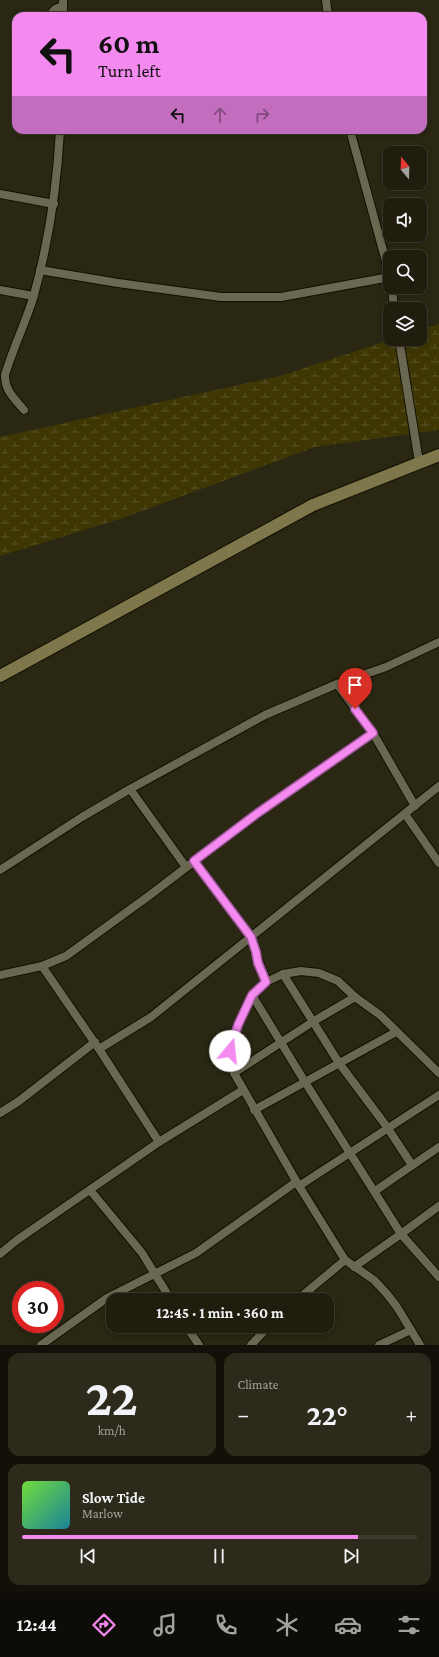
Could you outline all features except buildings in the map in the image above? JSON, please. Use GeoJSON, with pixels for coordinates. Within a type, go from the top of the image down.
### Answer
{"type":"FeatureCollection","features":[{"type":"Feature","properties":{"kind":"street"},"geometry":{"type":"LineString","coordinates":[[326,0],[328,12]]}},
{"type":"Feature","properties":{"kind":"street"},"geometry":{"type":"LineString","coordinates":[[53,12],[63,3]]}},
{"type":"Feature","properties":{"kind":"street"},"geometry":{"type":"LineString","coordinates":[[24,410],[10,393],[5,384],[5,375],[33,296],[40,270],[54,204],[60,134]]}},
{"type":"Feature","properties":{"kind":"street"},"geometry":{"type":"LineString","coordinates":[[351,134],[383,251]]}},
{"type":"Feature","properties":{"kind":"street"},"geometry":{"type":"LineString","coordinates":[[0,194],[54,204]]}},
{"type":"Feature","properties":{"kind":"street"},"geometry":{"type":"LineString","coordinates":[[40,270],[118,283],[221,297],[281,297],[383,278]]}},
{"type":"Feature","properties":{"kind":"street"},"geometry":{"type":"LineString","coordinates":[[0,290],[33,296]]}},
{"type":"Feature","properties":{"kind":"street"},"geometry":{"type":"LineString","coordinates":[[400,346],[419,462]]}},
{"type":"Feature","properties":{"kind":"street"},"geometry":{"type":"LineString","coordinates":[[0,676],[312,505],[439,455]]}},
{"type":"Feature","properties":{"kind":"street"},"geometry":{"type":"LineString","coordinates":[[0,870],[130,789],[265,715],[337,684],[386,668],[439,642]]}},
{"type":"Feature","properties":{"kind":"street"},"geometry":{"type":"LineString","coordinates":[[337,684],[373,733],[415,806]]}},
{"type":"Feature","properties":{"kind":"street"},"geometry":{"type":"LineString","coordinates":[[0,976],[42,966],[66,956],[150,895],[255,815],[373,733]]}},
{"type":"Feature","properties":{"kind":"street"},"geometry":{"type":"LineString","coordinates":[[0,1114],[97,1046],[151,1017],[439,786]]}},
{"type":"Feature","properties":{"kind":"street"},"geometry":{"type":"LineString","coordinates":[[130,789],[186,867]]}},
{"type":"Feature","properties":{"kind":"street"},"geometry":{"type":"LineString","coordinates":[[405,814],[439,863]]}},
{"type":"Feature","properties":{"kind":"street"},"geometry":{"type":"LineString","coordinates":[[194,861],[251,937],[258,963],[266,982]]}},
{"type":"Feature","properties":{"kind":"street"},"geometry":{"type":"LineString","coordinates":[[42,966],[97,1046],[159,1142]]}},
{"type":"Feature","properties":{"kind":"street"},"geometry":{"type":"LineString","coordinates":[[420,1345],[397,1307],[387,1294],[374,1280],[345,1260],[254,1110],[234,1073],[230,1061],[230,1051],[238,1025],[252,995],[266,982],[283,974],[301,971],[319,973],[338,981],[355,997],[380,1015],[439,1073]]}},
{"type":"Feature","properties":{"kind":"street"},"geometry":{"type":"LineString","coordinates":[[283,974],[339,1063],[387,1128],[412,1165]]}},
{"type":"Feature","properties":{"kind":"street"},"geometry":{"type":"LineString","coordinates":[[252,995],[401,1234],[439,1277]]}},
{"type":"Feature","properties":{"kind":"street"},"geometry":{"type":"LineString","coordinates":[[234,1073],[355,997]]}},
{"type":"Feature","properties":{"kind":"street"},"geometry":{"type":"LineString","coordinates":[[254,1110],[396,1032]]}},
{"type":"Feature","properties":{"kind":"street"},"geometry":{"type":"LineString","coordinates":[[0,1254],[17,1240],[159,1142],[243,1090]]}},
{"type":"Feature","properties":{"kind":"street"},"geometry":{"type":"LineString","coordinates":[[41,1345],[107,1298],[202,1249],[298,1184],[350,1153],[439,1095]]}},
{"type":"Feature","properties":{"kind":"street"},"geometry":{"type":"LineString","coordinates":[[375,1191],[439,1146]]}},
{"type":"Feature","properties":{"kind":"street"},"geometry":{"type":"LineString","coordinates":[[90,1190],[135,1244],[166,1293]]}},
{"type":"Feature","properties":{"kind":"street"},"geometry":{"type":"LineString","coordinates":[[354,1267],[439,1206]]}},
{"type":"Feature","properties":{"kind":"street"},"geometry":{"type":"LineString","coordinates":[[305,1293],[345,1260]]}},
{"type":"Feature","properties":{"kind":"street"},"geometry":{"type":"LineString","coordinates":[[379,1345],[411,1330]]}},
{"type":"Feature","properties":{"kind":"street"},"geometry":{"type":"LineString","coordinates":[[191,1333],[199,1345]]}},
{"type":"Feature","properties":{"kind":"street"},"geometry":{"type":"LineString","coordinates":[[251,1345],[262,1333]]}},
{"type":"Feature","properties":{"kind":"green space"},"geometry":{"type":"Polygon","coordinates":[[[439,324],[439,430],[315,447],[123,518],[0,556],[0,437],[280,376],[383,342],[383,346],[427,346],[427,328],[439,324]]]}},
{"type":"Feature","properties":{"kind":"route"},"geometry":{"type":"LineString","coordinates":[[230,1051],[238,1025],[252,995],[266,982],[258,963],[251,937],[194,861],[255,815],[373,733],[355,709]]}}]}
